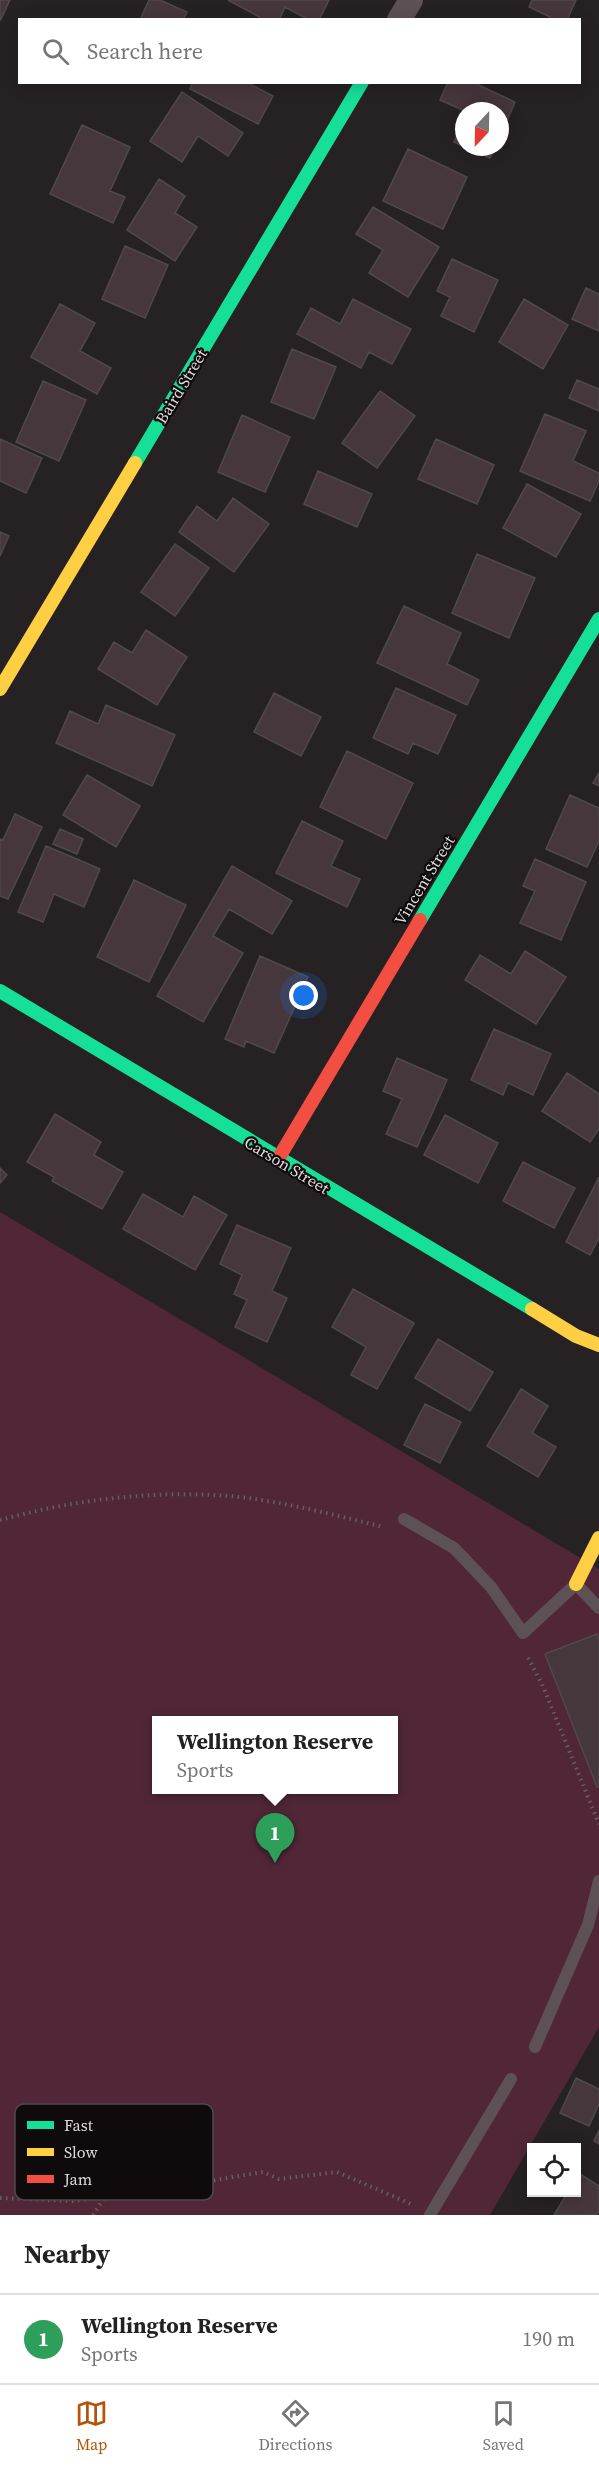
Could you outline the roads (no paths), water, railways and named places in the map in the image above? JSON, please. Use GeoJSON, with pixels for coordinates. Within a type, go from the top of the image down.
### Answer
{"type":"FeatureCollection","features":[{"type":"Feature","properties":{"kind":"street"},"geometry":{"type":"LineString","coordinates":[[400,18],[411,0]]}},
{"type":"Feature","properties":{"kind":"street","name":"Baird Street"},"geometry":{"type":"LineString","coordinates":[[0,689],[361,84]]}},
{"type":"Feature","properties":{"kind":"street","name":"Vincent Street"},"geometry":{"type":"LineString","coordinates":[[278,1159],[599,618]]}},
{"type":"Feature","properties":{"kind":"street","name":"Carson Street"},"geometry":{"type":"LineString","coordinates":[[0,992],[576,1336],[599,1346]]}},
{"type":"Feature","properties":{"kind":"street","name":"Carson Street"},"geometry":{"type":"LineString","coordinates":[[576,1336],[599,1356]]}},
{"type":"Feature","properties":{"kind":"street"},"geometry":{"type":"LineString","coordinates":[[576,1584],[599,1538]]}},
{"type":"Feature","properties":{"kind":"lane"},"geometry":{"type":"LineString","coordinates":[[404,1519],[454,1548],[491,1587],[524,1633],[576,1584],[599,1608]]}},
{"type":"Feature","properties":{"kind":"lane"},"geometry":{"type":"LineString","coordinates":[[535,2047],[588,1926],[599,1881]]}},
{"type":"Feature","properties":{"kind":"lane"},"geometry":{"type":"LineString","coordinates":[[430,2214],[511,2079]]}},
{"type":"Feature","properties":{"kind":"place","name":"Wellington Reserve"},"geometry":{"type":"Point","coordinates":[275,1863]}}]}
